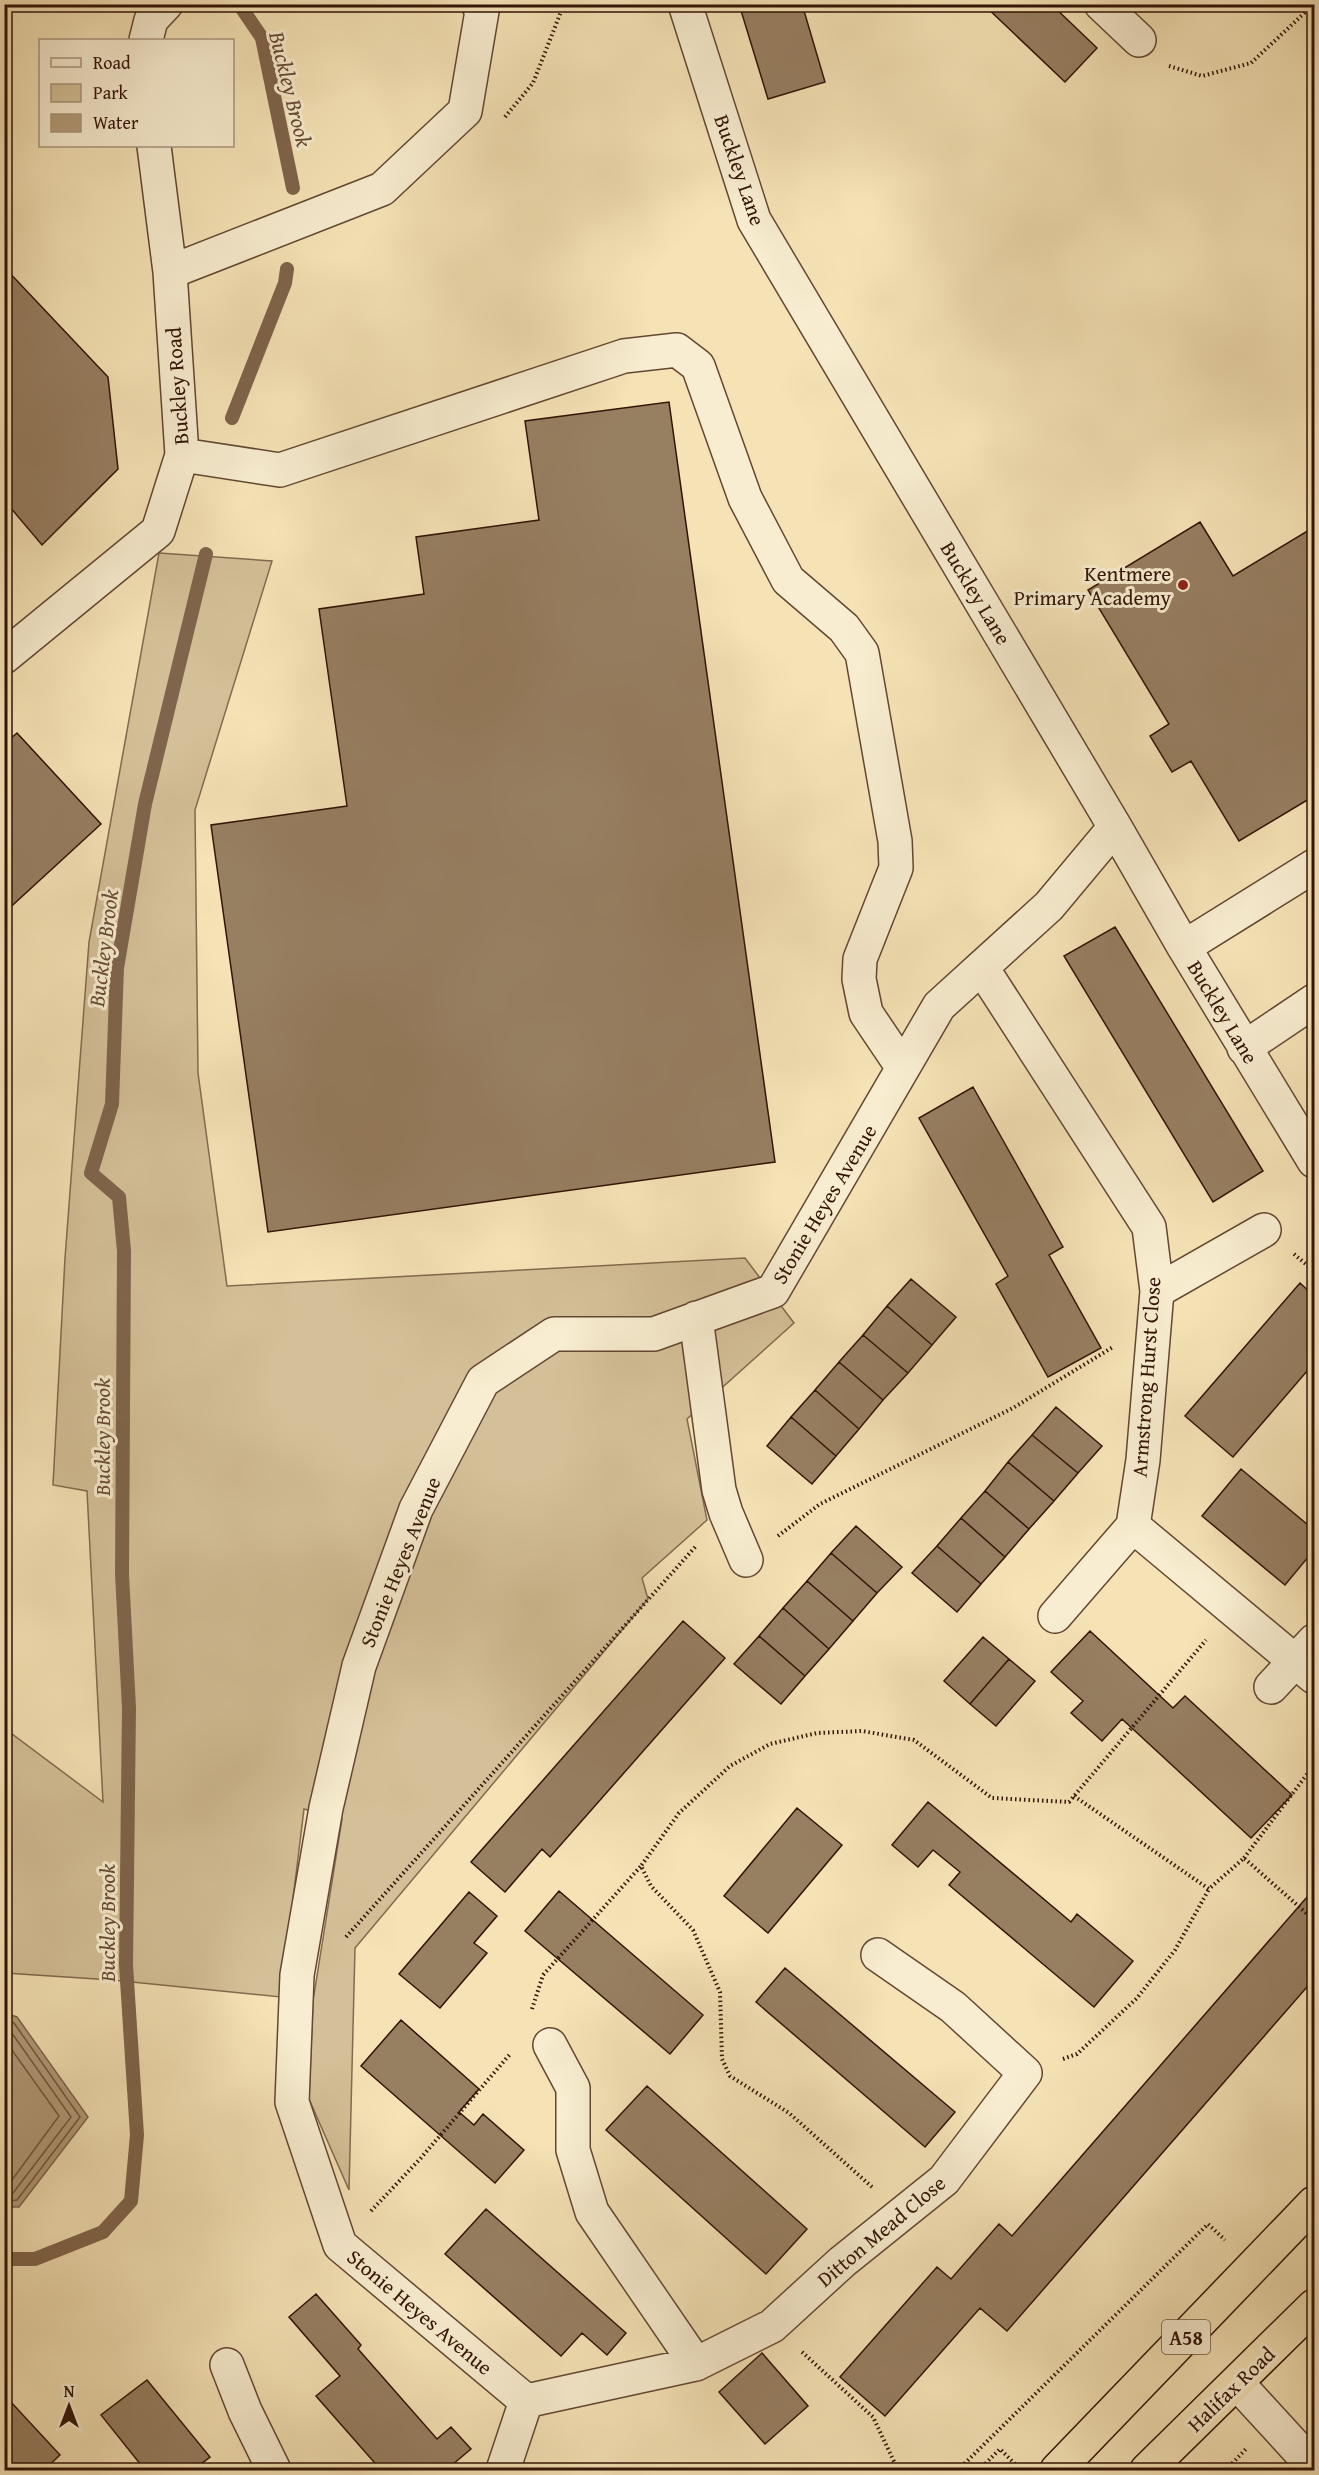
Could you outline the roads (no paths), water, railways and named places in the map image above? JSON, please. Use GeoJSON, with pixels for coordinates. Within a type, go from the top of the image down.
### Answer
{"type":"FeatureCollection","features":[{"type":"Feature","properties":{"kind":"highway","name":"A58"},"geometry":{"type":"LineString","coordinates":[[1057,2470],[1314,2203]]}},
{"type":"Feature","properties":{"kind":"highway","name":"Halifax Road"},"geometry":{"type":"LineString","coordinates":[[1147,2470],[1314,2306]]}},
{"type":"Feature","properties":{"kind":"street"},"geometry":{"type":"LineString","coordinates":[[146,39],[151,20],[166,4]]}},
{"type":"Feature","properties":{"kind":"street"},"geometry":{"type":"LineString","coordinates":[[170,272],[382,189],[465,111],[482,11],[478,4]]}},
{"type":"Feature","properties":{"kind":"street","name":"Buckley Lane"},"geometry":{"type":"LineString","coordinates":[[685,4],[754,220],[1115,827],[1184,948],[1314,1161]]}},
{"type":"Feature","properties":{"kind":"street"},"geometry":{"type":"LineString","coordinates":[[1101,4],[1139,40]]}},
{"type":"Feature","properties":{"kind":"street","name":"Buckley Road"},"geometry":{"type":"LineString","coordinates":[[4,657],[158,531],[182,455],[170,272],[154,147]]}},
{"type":"Feature","properties":{"kind":"street"},"geometry":{"type":"LineString","coordinates":[[182,455],[280,470],[624,356],[677,350],[698,366],[745,498],[788,580],[844,627],[862,653],[894,841],[896,868],[860,959],[859,979],[866,1013],[903,1068]]}},
{"type":"Feature","properties":{"kind":"street","name":"Stonie Heyes Avenue"},"geometry":{"type":"LineString","coordinates":[[526,2401],[340,2245],[292,2102],[297,1975],[326,1808],[359,1666],[416,1509],[483,1381],[554,1334],[654,1334],[773,1291],[939,1006],[1049,906],[1115,827]]}},
{"type":"Feature","properties":{"kind":"street"},"geometry":{"type":"LineString","coordinates":[[1184,948],[1314,866]]}},
{"type":"Feature","properties":{"kind":"street","name":"Armstrong Hurst Close"},"geometry":{"type":"LineString","coordinates":[[982,968],[1149,1227],[1156,1291],[1143,1460],[1133,1526]]}},
{"type":"Feature","properties":{"kind":"street"},"geometry":{"type":"LineString","coordinates":[[1244,1048],[1314,1001]]}},
{"type":"Feature","properties":{"kind":"street"},"geometry":{"type":"LineString","coordinates":[[1156,1291],[1264,1230]]}},
{"type":"Feature","properties":{"kind":"street"},"geometry":{"type":"LineString","coordinates":[[696,1318],[718,1490],[746,1560]]}},
{"type":"Feature","properties":{"kind":"street"},"geometry":{"type":"LineString","coordinates":[[1055,1616],[1133,1526],[1232,1609],[1308,1660],[1271,1687]]}},
{"type":"Feature","properties":{"kind":"street","name":"Ditton Mead Close"},"geometry":{"type":"LineString","coordinates":[[526,2401],[696,2364],[772,2326],[842,2262],[944,2180],[1025,2073],[954,2007],[878,1955]]}},
{"type":"Feature","properties":{"kind":"street"},"geometry":{"type":"LineString","coordinates":[[535,2043],[573,2088],[573,2150],[592,2212],[696,2364]]}},
{"type":"Feature","properties":{"kind":"street"},"geometry":{"type":"LineString","coordinates":[[227,2365],[245,2411],[274,2470]]}},
{"type":"Feature","properties":{"kind":"street"},"geometry":{"type":"LineString","coordinates":[[1237,2383],[1314,2467]]}},
{"type":"Feature","properties":{"kind":"street"},"geometry":{"type":"LineString","coordinates":[[503,2470],[526,2401]]}},
{"type":"Feature","properties":{"kind":"water"},"geometry":{"type":"Polygon","coordinates":[[[5,2013],[17,2017],[88,2117],[19,2207],[5,2207],[5,2013]]]}},
{"type":"Feature","properties":{"kind":"waterway","name":"Buckley Brook"},"geometry":{"type":"LineString","coordinates":[[239,4],[262,38],[293,188]]}},
{"type":"Feature","properties":{"kind":"waterway","name":"Buckley Brook"},"geometry":{"type":"LineString","coordinates":[[232,418],[285,283],[287,269]]}},
{"type":"Feature","properties":{"kind":"waterway","name":"Buckley Brook"},"geometry":{"type":"LineString","coordinates":[[4,2259],[35,2259],[103,2232],[131,2201],[137,2135],[126,1965],[129,1708],[122,1574],[124,1251],[119,1197],[91,1173],[112,1104],[117,968],[145,804],[206,554]]}},
{"type":"Feature","properties":{"kind":"place","name":"Kentmere Primary Academy"},"geometry":{"type":"Point","coordinates":[1183,585]}}]}
